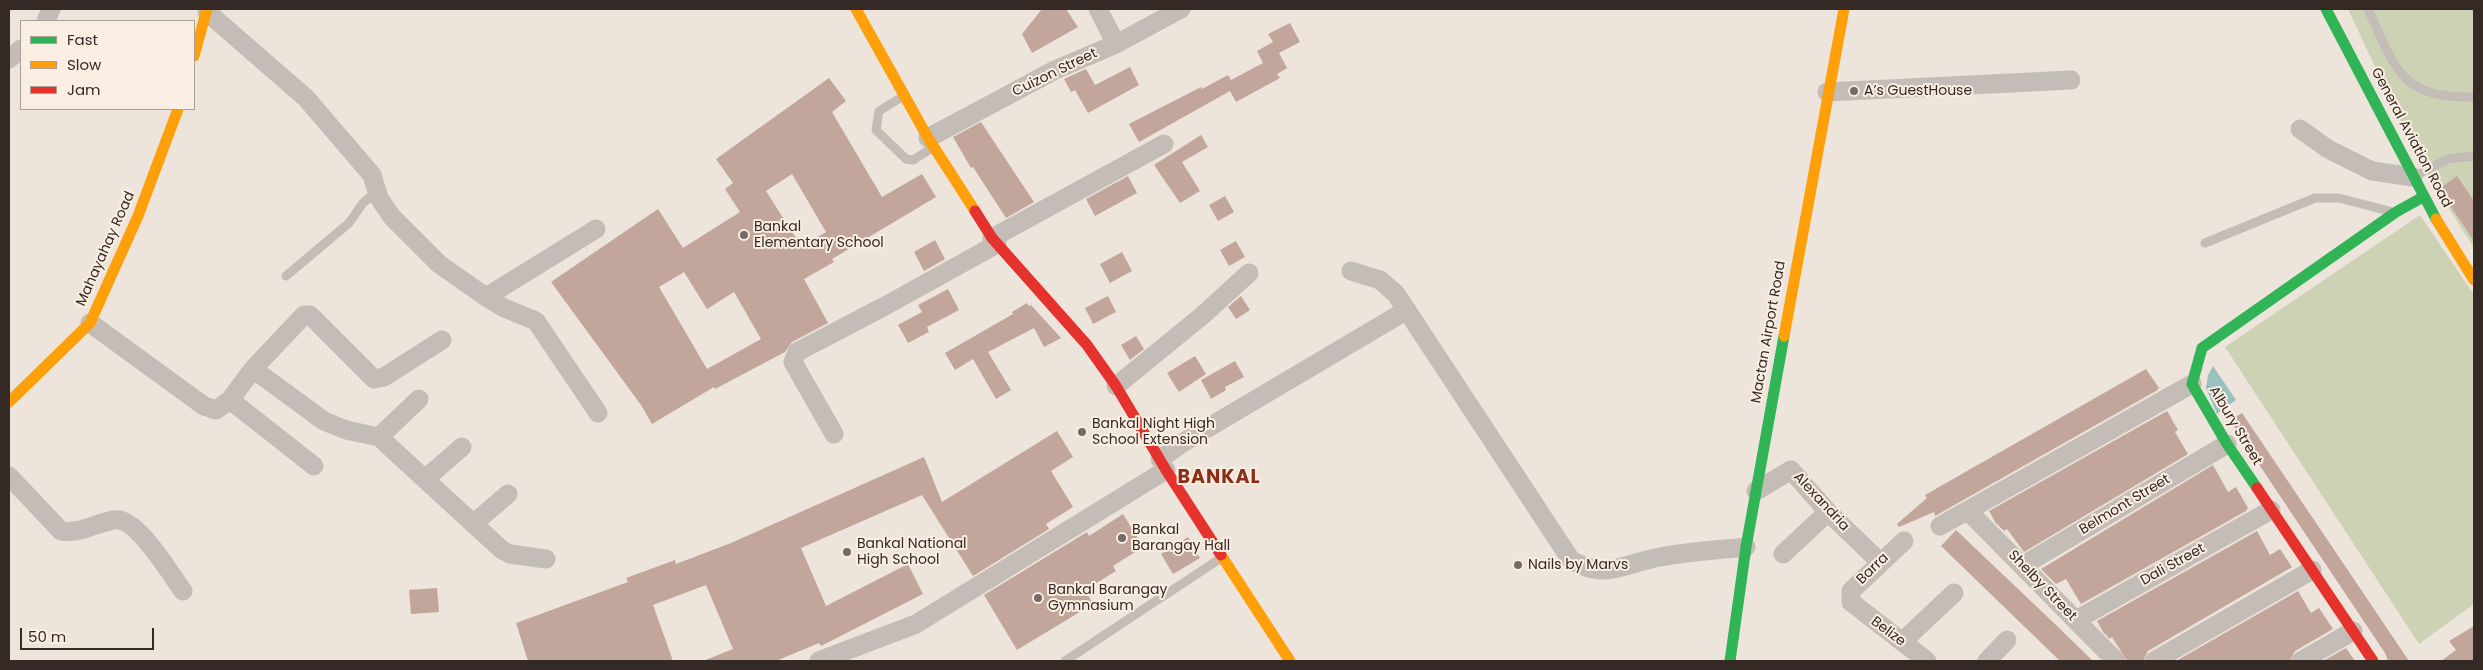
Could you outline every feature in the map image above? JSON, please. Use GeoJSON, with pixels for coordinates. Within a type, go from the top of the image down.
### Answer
{"type":"FeatureCollection","features":[{"type":"Feature","properties":{"kind":"street"},"geometry":{"type":"LineString","coordinates":[[856,9],[931,143],[995,241],[1087,344],[1116,386],[1163,464],[1290,661]]}},
{"type":"Feature","properties":{"kind":"street"},"geometry":{"type":"LineString","coordinates":[[1098,9],[1116,44]]}},
{"type":"Feature","properties":{"kind":"street","name":"Cuizon Street"},"geometry":{"type":"LineString","coordinates":[[931,143],[1054,70],[1116,44],[1181,9]]}},
{"type":"Feature","properties":{"kind":"street","name":"Mactan Airport Road"},"geometry":{"type":"LineString","coordinates":[[1730,661],[1746,547],[1827,92],[1844,9]]}},
{"type":"Feature","properties":{"kind":"street","name":"General Aviation Road"},"geometry":{"type":"LineString","coordinates":[[2326,9],[2423,197],[2474,280]]}},
{"type":"Feature","properties":{"kind":"street"},"geometry":{"type":"LineString","coordinates":[[195,52],[207,10],[306,98],[372,175],[377,191],[392,217],[439,264],[504,308],[536,321],[598,413]]}},
{"type":"Feature","properties":{"kind":"street"},"geometry":{"type":"LineString","coordinates":[[9,59],[20,50]]}},
{"type":"Feature","properties":{"kind":"street"},"geometry":{"type":"LineString","coordinates":[[1827,92],[2071,80]]}},
{"type":"Feature","properties":{"kind":"street","name":"Mahayahay Road"},"geometry":{"type":"LineString","coordinates":[[9,402],[90,323],[138,216],[178,110]]}},
{"type":"Feature","properties":{"kind":"street"},"geometry":{"type":"LineString","coordinates":[[2300,129],[2328,149],[2372,170],[2413,177]]}},
{"type":"Feature","properties":{"kind":"street"},"geometry":{"type":"LineString","coordinates":[[834,434],[793,362],[796,352],[1164,144]]}},
{"type":"Feature","properties":{"kind":"street","name":"Albury Street"},"geometry":{"type":"LineString","coordinates":[[2373,661],[2227,444],[2192,384],[2202,348],[2396,212],[2423,197]]}},
{"type":"Feature","properties":{"kind":"street"},"geometry":{"type":"LineString","coordinates":[[486,297],[596,229]]}},
{"type":"Feature","properties":{"kind":"street"},"geometry":{"type":"LineString","coordinates":[[1351,271],[1380,280],[1396,294],[1571,560],[1586,569],[1617,570],[1659,557],[1746,547]]}},
{"type":"Feature","properties":{"kind":"street"},"geometry":{"type":"LineString","coordinates":[[1116,386],[1206,318],[1249,273]]}},
{"type":"Feature","properties":{"kind":"street"},"geometry":{"type":"LineString","coordinates":[[818,661],[916,624],[1163,464],[1184,442],[1407,310]]}},
{"type":"Feature","properties":{"kind":"street"},"geometry":{"type":"LineString","coordinates":[[90,323],[204,406],[216,410],[230,400],[254,369],[304,315],[310,315],[374,379],[384,377],[442,340]]}},
{"type":"Feature","properties":{"kind":"street"},"geometry":{"type":"LineString","coordinates":[[254,369],[324,421],[346,430],[379,437],[502,550],[510,554],[546,559]]}},
{"type":"Feature","properties":{"kind":"street"},"geometry":{"type":"LineString","coordinates":[[1940,526],[2192,384]]}},
{"type":"Feature","properties":{"kind":"street"},"geometry":{"type":"LineString","coordinates":[[379,437],[419,399]]}},
{"type":"Feature","properties":{"kind":"street"},"geometry":{"type":"LineString","coordinates":[[230,400],[314,466]]}},
{"type":"Feature","properties":{"kind":"street","name":"Belmont Street"},"geometry":{"type":"LineString","coordinates":[[2022,566],[2227,444]]}},
{"type":"Feature","properties":{"kind":"street"},"geometry":{"type":"LineString","coordinates":[[425,479],[462,447]]}},
{"type":"Feature","properties":{"kind":"street","name":"Alexandria"},"geometry":{"type":"LineString","coordinates":[[1756,491],[1791,470],[1828,512],[1880,562]]}},
{"type":"Feature","properties":{"kind":"street"},"geometry":{"type":"LineString","coordinates":[[9,476],[61,531],[81,531],[116,519],[129,523],[139,531],[183,591]]}},
{"type":"Feature","properties":{"kind":"street"},"geometry":{"type":"LineString","coordinates":[[473,524],[508,494]]}},
{"type":"Feature","properties":{"kind":"street","name":"Dali Street"},"geometry":{"type":"LineString","coordinates":[[2076,620],[2271,510]]}},
{"type":"Feature","properties":{"kind":"street","name":"Shelby Street"},"geometry":{"type":"LineString","coordinates":[[1968,511],[2116,661]]}},
{"type":"Feature","properties":{"kind":"street"},"geometry":{"type":"LineString","coordinates":[[1783,554],[1828,512]]}},
{"type":"Feature","properties":{"kind":"street","name":"Barra"},"geometry":{"type":"LineString","coordinates":[[1851,602],[1851,591],[1904,541]]}},
{"type":"Feature","properties":{"kind":"street"},"geometry":{"type":"LineString","coordinates":[[2154,661],[2312,570]]}},
{"type":"Feature","properties":{"kind":"street"},"geometry":{"type":"LineString","coordinates":[[1902,642],[1954,593]]}},
{"type":"Feature","properties":{"kind":"street","name":"Belize"},"geometry":{"type":"LineString","coordinates":[[1851,602],[1927,661]]}},
{"type":"Feature","properties":{"kind":"street"},"geometry":{"type":"LineString","coordinates":[[2301,661],[2353,631]]}},
{"type":"Feature","properties":{"kind":"street"},"geometry":{"type":"LineString","coordinates":[[1987,661],[2007,640]]}},
{"type":"Feature","properties":{"kind":"lane"},"geometry":{"type":"LineString","coordinates":[[2368,9],[2392,62],[2400,74],[2408,81],[2430,92],[2474,97]]}},
{"type":"Feature","properties":{"kind":"lane"},"geometry":{"type":"LineString","coordinates":[[904,96],[879,111],[876,130],[906,159],[912,160],[931,143]]}},
{"type":"Feature","properties":{"kind":"lane"},"geometry":{"type":"LineString","coordinates":[[2413,177],[2448,159],[2474,156]]}},
{"type":"Feature","properties":{"kind":"lane"},"geometry":{"type":"LineString","coordinates":[[286,276],[348,223],[363,204],[377,191]]}},
{"type":"Feature","properties":{"kind":"lane"},"geometry":{"type":"LineString","coordinates":[[2205,243],[2314,198],[2327,196],[2339,198],[2396,212]]}},
{"type":"Feature","properties":{"kind":"lane"},"geometry":{"type":"LineString","coordinates":[[1065,661],[1224,557]]}},
{"type":"Feature","properties":{"kind":"green space"},"geometry":{"type":"Polygon","coordinates":[[[2348,9],[2474,9],[2474,248],[2419,161],[2348,9]]]}},
{"type":"Feature","properties":{"kind":"green space"},"geometry":{"type":"Polygon","coordinates":[[[2420,215],[2474,295],[2474,604],[2419,644],[2225,347],[2420,215]]]}},
{"type":"Feature","properties":{"kind":"water"},"geometry":{"type":"Polygon","coordinates":[[[2213,366],[2236,400],[2217,414],[2206,388],[2208,375],[2213,366]]]}},
{"type":"Feature","properties":{"kind":"building"},"geometry":{"type":"Polygon","coordinates":[[[1042,9],[1066,9],[1078,27],[1032,53],[1022,34],[1042,9]]]}},
{"type":"Feature","properties":{"kind":"building"},"geometry":{"type":"Polygon","coordinates":[[[1290,23],[1300,42],[1279,53],[1287,68],[1277,74],[1280,78],[1236,102],[1230,91],[1139,142],[1129,124],[1201,87],[1202,89],[1228,75],[1231,80],[1263,63],[1257,51],[1273,42],[1268,34],[1290,23]]]}},
{"type":"Feature","properties":{"kind":"building"},"geometry":{"type":"Polygon","coordinates":[[[1130,67],[1139,85],[1088,113],[1075,90],[1071,92],[1064,79],[1086,69],[1095,85],[1130,67]]]}},
{"type":"Feature","properties":{"kind":"building","name":"Bankal Elementary School"},"geometry":{"type":"Polygon","coordinates":[[[829,78],[846,101],[832,112],[882,197],[922,174],[936,197],[832,259],[834,262],[804,279],[828,323],[792,342],[785,352],[715,389],[714,387],[652,424],[641,405],[551,282],[658,209],[683,248],[740,212],[725,189],[733,183],[716,159],[829,78]],[[792,174],[766,191],[801,246],[826,232],[792,174]],[[684,272],[659,287],[707,369],[761,339],[734,292],[707,309],[684,272]]]}},
{"type":"Feature","properties":{"kind":"building"},"geometry":{"type":"Polygon","coordinates":[[[981,122],[1034,202],[1006,218],[973,167],[971,168],[953,137],[981,122]]]}},
{"type":"Feature","properties":{"kind":"building"},"geometry":{"type":"Polygon","coordinates":[[[1201,135],[1208,147],[1182,162],[1200,191],[1180,203],[1154,165],[1201,135]]]}},
{"type":"Feature","properties":{"kind":"building"},"geometry":{"type":"Polygon","coordinates":[[[1128,176],[1137,193],[1095,216],[1086,199],[1128,176]]]}},
{"type":"Feature","properties":{"kind":"building"},"geometry":{"type":"Polygon","coordinates":[[[2457,176],[2474,201],[2474,241],[2439,189],[2457,176]]]}},
{"type":"Feature","properties":{"kind":"building"},"geometry":{"type":"Polygon","coordinates":[[[1225,196],[1234,212],[1218,221],[1209,205],[1225,196]]]}},
{"type":"Feature","properties":{"kind":"building"},"geometry":{"type":"Polygon","coordinates":[[[935,240],[945,259],[924,271],[914,252],[935,240]]]}},
{"type":"Feature","properties":{"kind":"building"},"geometry":{"type":"Polygon","coordinates":[[[1236,241],[1245,257],[1229,266],[1220,250],[1236,241]]]}},
{"type":"Feature","properties":{"kind":"building"},"geometry":{"type":"Polygon","coordinates":[[[1122,252],[1132,271],[1110,283],[1100,264],[1122,252]]]}},
{"type":"Feature","properties":{"kind":"building"},"geometry":{"type":"Polygon","coordinates":[[[948,289],[959,310],[927,327],[929,332],[908,343],[898,325],[922,312],[918,305],[948,289]]]}},
{"type":"Feature","properties":{"kind":"building"},"geometry":{"type":"Polygon","coordinates":[[[1108,296],[1116,312],[1093,324],[1085,308],[1108,296]]]}},
{"type":"Feature","properties":{"kind":"building"},"geometry":{"type":"Polygon","coordinates":[[[1241,296],[1250,310],[1236,319],[1228,307],[1241,296]]]}},
{"type":"Feature","properties":{"kind":"building"},"geometry":{"type":"Polygon","coordinates":[[[1027,303],[1061,338],[1044,347],[1034,328],[988,352],[1011,390],[996,399],[973,359],[955,370],[945,353],[1013,314],[1012,312],[1027,303]]]}},
{"type":"Feature","properties":{"kind":"building"},"geometry":{"type":"Polygon","coordinates":[[[1136,336],[1144,349],[1130,360],[1121,345],[1136,336]]]}},
{"type":"Feature","properties":{"kind":"building"},"geometry":{"type":"Polygon","coordinates":[[[1195,356],[1206,374],[1179,392],[1167,373],[1195,356]]]}},
{"type":"Feature","properties":{"kind":"building"},"geometry":{"type":"Polygon","coordinates":[[[1235,361],[1244,377],[1225,387],[1226,390],[1211,399],[1201,380],[1235,361]]]}},
{"type":"Feature","properties":{"kind":"building"},"geometry":{"type":"Polygon","coordinates":[[[2146,369],[2159,388],[2156,391],[1935,516],[1934,512],[1899,527],[1897,524],[1927,498],[1925,495],[2146,369]]]}},
{"type":"Feature","properties":{"kind":"building"},"geometry":{"type":"Polygon","coordinates":[[[2167,411],[2178,430],[2175,432],[2188,454],[2024,552],[2007,529],[2004,531],[1995,522],[1989,511],[2167,411]]]}},
{"type":"Feature","properties":{"kind":"building"},"geometry":{"type":"Polygon","coordinates":[[[2242,413],[2409,661],[2388,661],[2385,653],[2230,420],[2242,413]]]}},
{"type":"Feature","properties":{"kind":"building","name":"Bankal National High School"},"geometry":{"type":"Polygon","coordinates":[[[1057,431],[1073,457],[1051,471],[1073,507],[1046,524],[1049,529],[973,576],[922,495],[801,548],[826,606],[908,564],[923,594],[821,646],[819,643],[776,661],[703,661],[733,649],[706,585],[653,605],[673,661],[528,661],[516,623],[628,582],[626,578],[675,560],[676,564],[731,543],[924,457],[942,502],[1057,431]]]}},
{"type":"Feature","properties":{"kind":"building"},"geometry":{"type":"Polygon","coordinates":[[[2213,465],[2228,492],[2236,487],[2248,508],[2246,511],[2081,604],[2066,579],[2056,584],[2041,569],[2213,465]]]}},
{"type":"Feature","properties":{"kind":"building","name":"Bankal Barangay Gymnasium"},"geometry":{"type":"Polygon","coordinates":[[[1123,514],[1143,547],[1113,566],[1116,571],[1085,590],[1093,604],[1017,650],[984,595],[1087,532],[1089,536],[1123,514]]]}},
{"type":"Feature","properties":{"kind":"building"},"geometry":{"type":"Polygon","coordinates":[[[1956,530],[2093,661],[2060,661],[1941,546],[1956,530]]]}},
{"type":"Feature","properties":{"kind":"building"},"geometry":{"type":"Polygon","coordinates":[[[2257,531],[2270,555],[2280,549],[2292,567],[2148,651],[2143,661],[2127,661],[2112,637],[2110,639],[2103,632],[2097,621],[2257,531]]]}},
{"type":"Feature","properties":{"kind":"building"},"geometry":{"type":"Polygon","coordinates":[[[1188,537],[1200,558],[1173,574],[1161,554],[1188,537]]]}},
{"type":"Feature","properties":{"kind":"building"},"geometry":{"type":"Polygon","coordinates":[[[437,588],[439,612],[411,614],[409,590],[437,588]]]}},
{"type":"Feature","properties":{"kind":"building"},"geometry":{"type":"Polygon","coordinates":[[[2298,591],[2311,613],[2319,608],[2333,629],[2295,651],[2290,661],[2176,661],[2298,591]]]}},
{"type":"Feature","properties":{"kind":"building"},"geometry":{"type":"Polygon","coordinates":[[[2474,626],[2474,661],[2441,661],[2456,650],[2449,641],[2474,626]]]}},
{"type":"Feature","properties":{"kind":"building"},"geometry":{"type":"Polygon","coordinates":[[[2346,648],[2355,661],[2323,661],[2346,648]]]}},
{"type":"Feature","properties":{"kind":"traffic: fast"},"geometry":{"type":"LineString","coordinates":[[2326,9],[2436,219]]}},
{"type":"Feature","properties":{"kind":"traffic: fast"},"geometry":{"type":"LineString","coordinates":[[2257,488],[2227,444],[2192,384],[2202,348],[2396,212],[2423,197]]}},
{"type":"Feature","properties":{"kind":"traffic: fast"},"geometry":{"type":"LineString","coordinates":[[1730,661],[1746,547],[1784,336]]}},
{"type":"Feature","properties":{"kind":"traffic: slow"},"geometry":{"type":"LineString","coordinates":[[195,52],[207,9]]}},
{"type":"Feature","properties":{"kind":"traffic: slow"},"geometry":{"type":"LineString","coordinates":[[856,9],[928,138],[975,211]]}},
{"type":"Feature","properties":{"kind":"traffic: slow"},"geometry":{"type":"LineString","coordinates":[[1784,336],[1844,9]]}},
{"type":"Feature","properties":{"kind":"traffic: slow"},"geometry":{"type":"LineString","coordinates":[[9,402],[90,323],[138,216],[178,110]]}},
{"type":"Feature","properties":{"kind":"traffic: slow"},"geometry":{"type":"LineString","coordinates":[[2436,219],[2474,280]]}},
{"type":"Feature","properties":{"kind":"traffic: slow"},"geometry":{"type":"LineString","coordinates":[[1221,555],[1290,661]]}},
{"type":"Feature","properties":{"kind":"traffic: jam"},"geometry":{"type":"LineString","coordinates":[[975,211],[992,238],[1087,345],[1116,386],[1166,470],[1221,555]]}},
{"type":"Feature","properties":{"kind":"traffic: jam"},"geometry":{"type":"LineString","coordinates":[[2257,488],[2373,661]]}},
{"type":"Feature","properties":{"kind":"place","name":"A’s GuestHouse"},"geometry":{"type":"Point","coordinates":[1854,91]}},
{"type":"Feature","properties":{"kind":"place","name":"Bankal Elementary School"},"geometry":{"type":"Point","coordinates":[744,235]}},
{"type":"Feature","properties":{"kind":"place","name":"Bankal Night High School Extension"},"geometry":{"type":"Point","coordinates":[1082,432]}},
{"type":"Feature","properties":{"kind":"place","name":"Bankal Barangay Hall"},"geometry":{"type":"Point","coordinates":[1122,538]}},
{"type":"Feature","properties":{"kind":"place","name":"Bankal National High School"},"geometry":{"type":"Point","coordinates":[847,552]}},
{"type":"Feature","properties":{"kind":"place","name":"Nails by Marvs"},"geometry":{"type":"Point","coordinates":[1518,565]}},
{"type":"Feature","properties":{"kind":"place","name":"Bankal Barangay Gymnasium"},"geometry":{"type":"Point","coordinates":[1038,598]}},
{"type":"Feature","properties":{"kind":"district","name":"BANKAL"},"geometry":{"type":"Point","coordinates":[1219,478]}}]}
